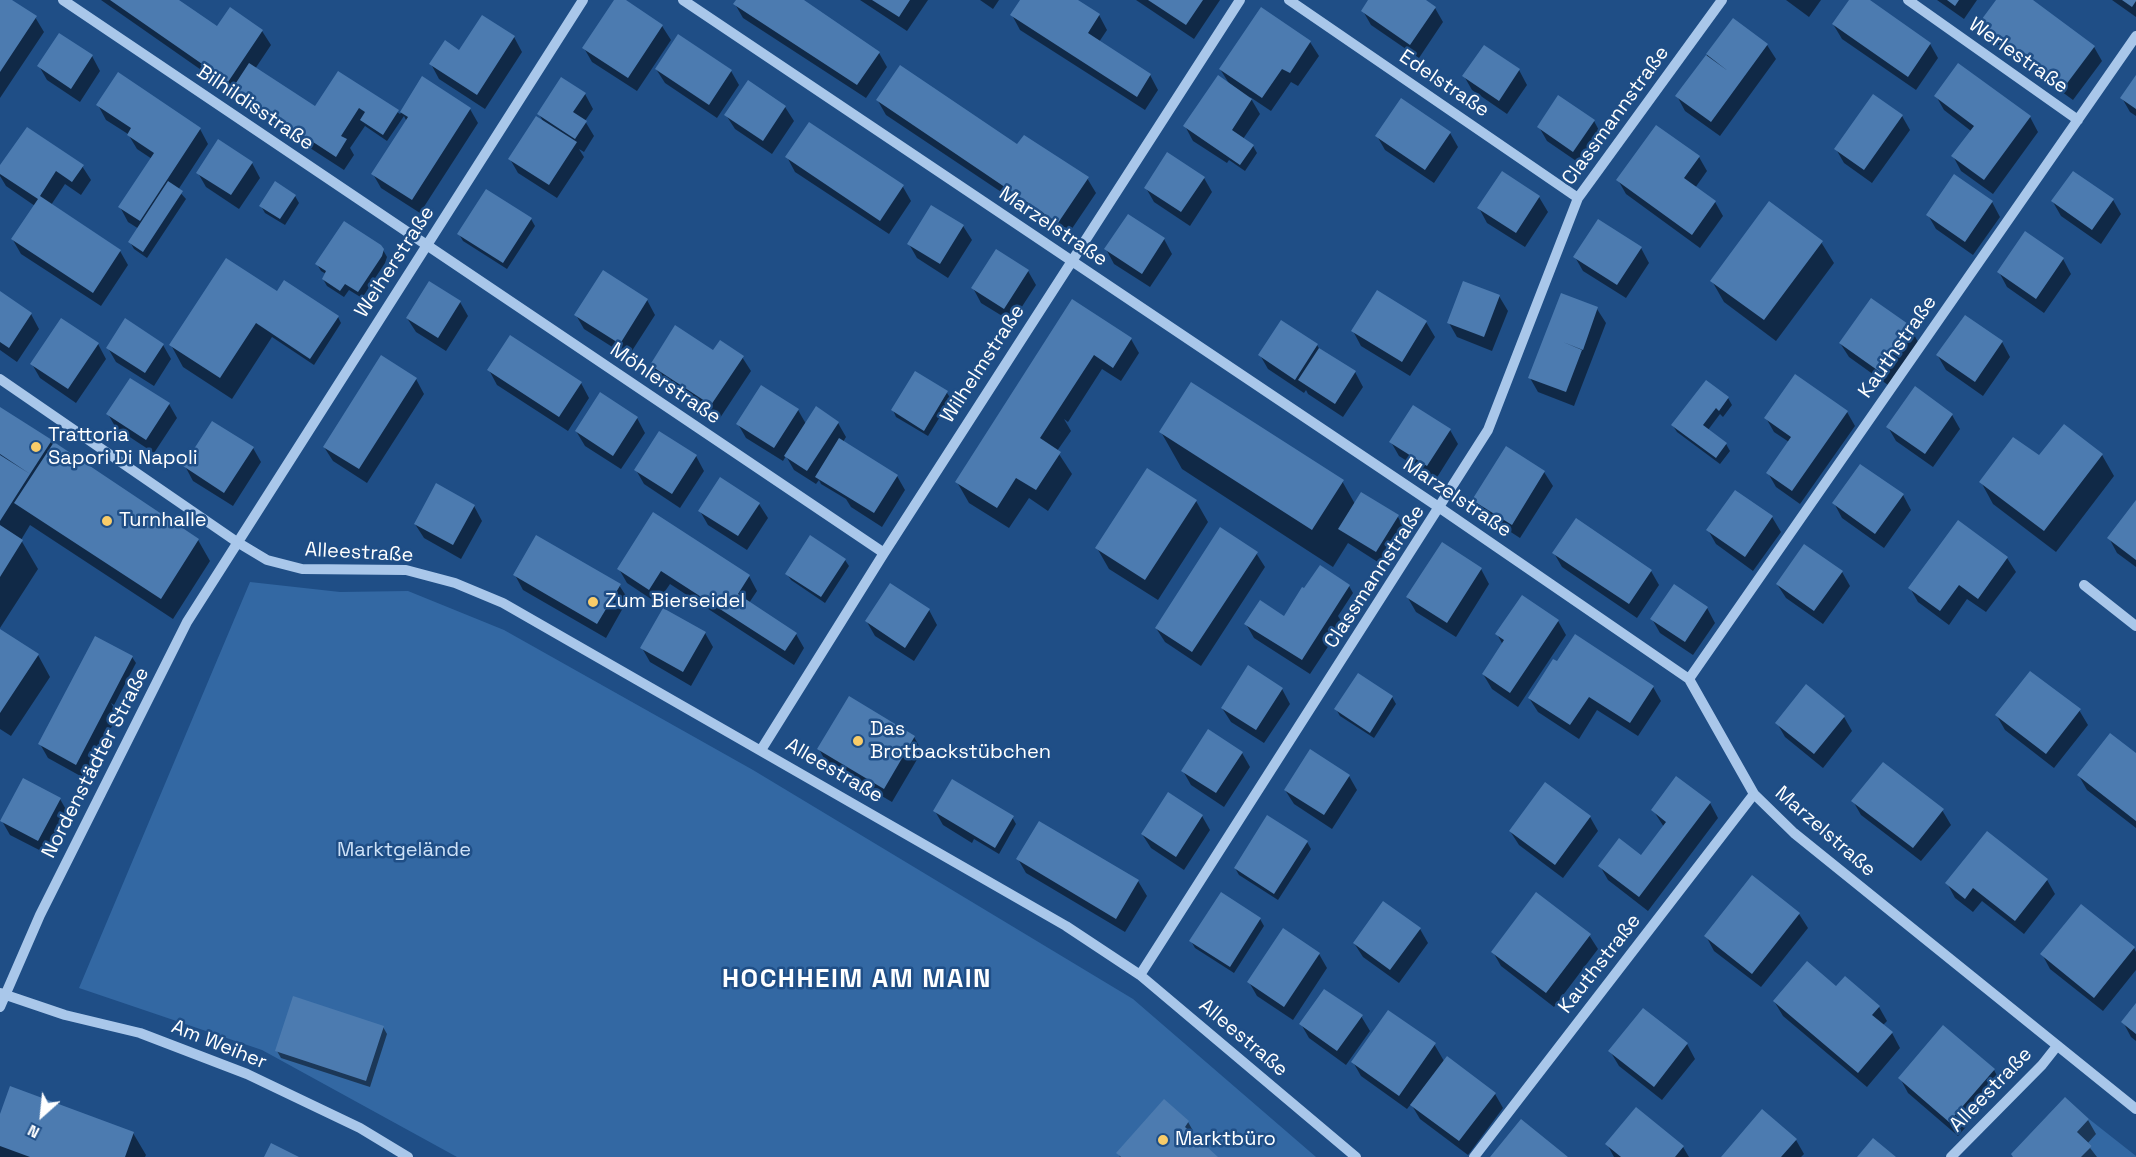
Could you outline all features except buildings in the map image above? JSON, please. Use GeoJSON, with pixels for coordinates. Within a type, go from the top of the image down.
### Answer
{"type":"FeatureCollection","features":[{"type":"Feature","properties":{"kind":"street","name":"Bilhildisstraße"},"geometry":{"type":"LineString","coordinates":[[63,0],[427,246]]}},
{"type":"Feature","properties":{"kind":"street","name":"Weiherstraße"},"geometry":{"type":"LineString","coordinates":[[237,542],[583,0]]}},
{"type":"Feature","properties":{"kind":"street","name":"Marzelstraße"},"geometry":{"type":"LineString","coordinates":[[682,0],[1440,508],[1689,679],[1754,794],[1794,833],[2136,1109]]}},
{"type":"Feature","properties":{"kind":"street","name":"Wilhelmstraße"},"geometry":{"type":"LineString","coordinates":[[761,750],[884,553],[1239,0]]}},
{"type":"Feature","properties":{"kind":"street","name":"Edelstraße"},"geometry":{"type":"LineString","coordinates":[[1289,0],[1578,198]]}},
{"type":"Feature","properties":{"kind":"street","name":"Classmannstraße"},"geometry":{"type":"LineString","coordinates":[[1140,975],[1488,430],[1578,198],[1722,0]]}},
{"type":"Feature","properties":{"kind":"street","name":"Werlestraße"},"geometry":{"type":"LineString","coordinates":[[1908,0],[2078,120]]}},
{"type":"Feature","properties":{"kind":"street","name":"Kauthstraße"},"geometry":{"type":"LineString","coordinates":[[1689,679],[2136,36]]}},
{"type":"Feature","properties":{"kind":"street","name":"Möhlerstraße"},"geometry":{"type":"LineString","coordinates":[[427,246],[884,553]]}},
{"type":"Feature","properties":{"kind":"street","name":"Alleestraße"},"geometry":{"type":"LineString","coordinates":[[0,380],[237,542],[267,560],[302,569],[406,570],[455,583],[503,603],[761,750],[1066,926],[1140,975],[1356,1157]]}},
{"type":"Feature","properties":{"kind":"street","name":"Nordenstädter Straße"},"geometry":{"type":"LineString","coordinates":[[0,1007],[2,994],[40,915],[187,622],[237,542]]}},
{"type":"Feature","properties":{"kind":"street"},"geometry":{"type":"LineString","coordinates":[[2084,585],[2136,626]]}},
{"type":"Feature","properties":{"kind":"street","name":"Kauthstraße"},"geometry":{"type":"LineString","coordinates":[[1474,1157],[1754,794]]}},
{"type":"Feature","properties":{"kind":"street","name":"Am Weiher"},"geometry":{"type":"LineString","coordinates":[[2,994],[65,1015],[140,1033],[247,1074],[360,1128],[408,1157]]}},
{"type":"Feature","properties":{"kind":"street","name":"Alleestraße"},"geometry":{"type":"LineString","coordinates":[[1951,1157],[2042,1065],[2057,1046]]}},
{"type":"Feature","properties":{"kind":"green space","name":"Marktgelände"},"geometry":{"type":"Polygon","coordinates":[[[250,582],[340,592],[408,591],[504,630],[753,770],[1133,999],[1316,1157],[457,1157],[262,1050],[79,988],[250,582]]]}},
{"type":"Feature","properties":{"kind":"green space"},"geometry":{"type":"Polygon","coordinates":[[[2089,1119],[2136,1157],[2081,1157],[2092,1146],[2077,1132],[2089,1119]]]}},
{"type":"Feature","properties":{"kind":"place","name":"Trattoria Sapori Di Napoli"},"geometry":{"type":"Point","coordinates":[36,447]}},
{"type":"Feature","properties":{"kind":"place","name":"Turnhalle"},"geometry":{"type":"Point","coordinates":[107,521]}},
{"type":"Feature","properties":{"kind":"place","name":"Zum Bierseidel"},"geometry":{"type":"Point","coordinates":[593,602]}},
{"type":"Feature","properties":{"kind":"place","name":"Das Brotbackstübchen"},"geometry":{"type":"Point","coordinates":[858,741]}},
{"type":"Feature","properties":{"kind":"place","name":"Marktbüro"},"geometry":{"type":"Point","coordinates":[1163,1140]}},
{"type":"Feature","properties":{"kind":"district","name":"HOCHHEIM AM MAIN"},"geometry":{"type":"Point","coordinates":[857,980]}}]}
